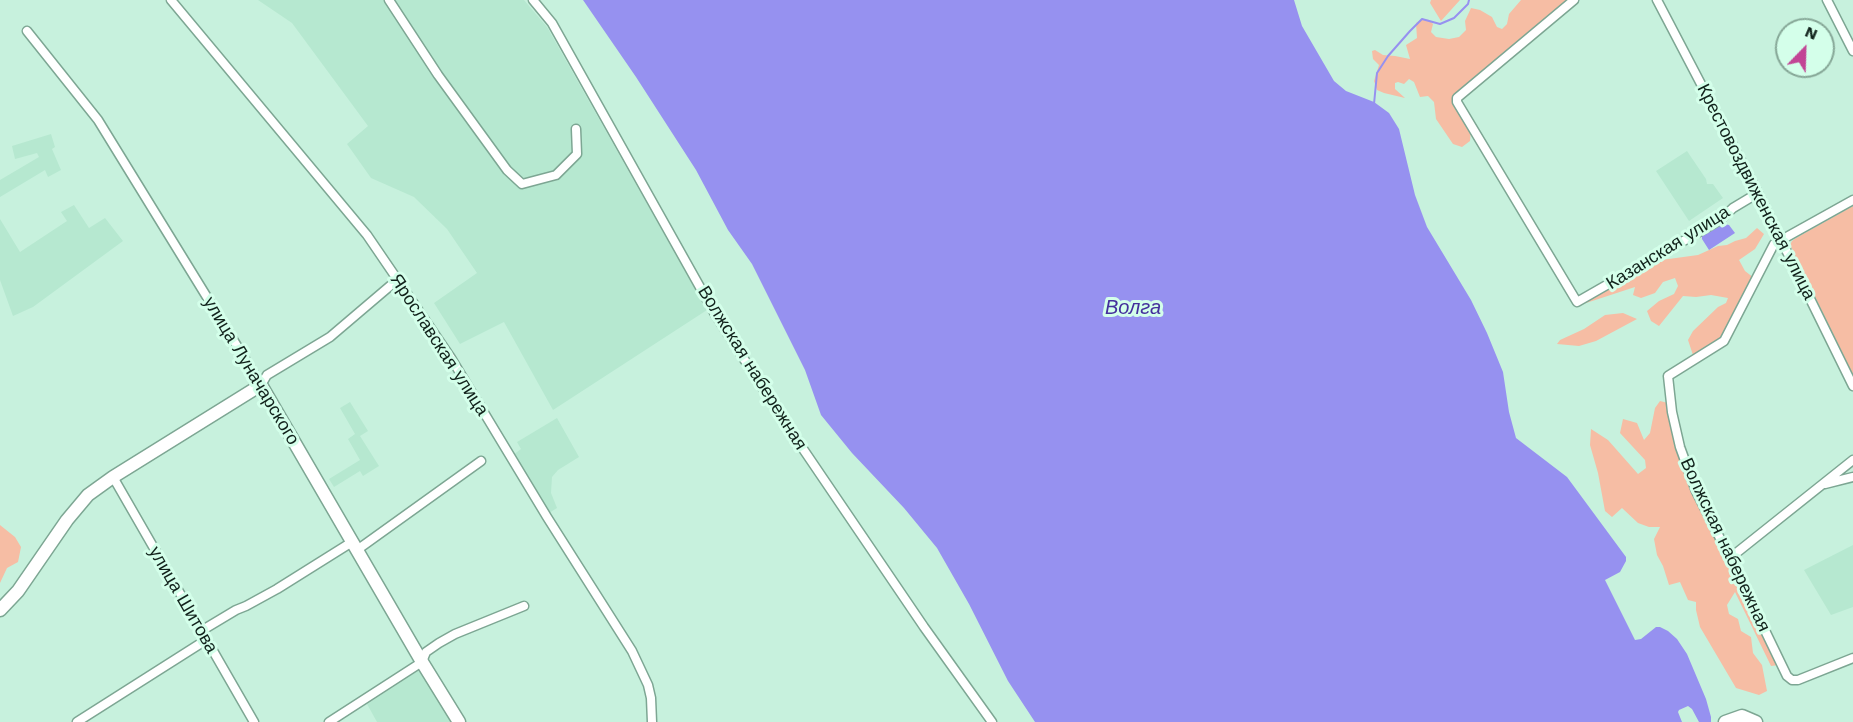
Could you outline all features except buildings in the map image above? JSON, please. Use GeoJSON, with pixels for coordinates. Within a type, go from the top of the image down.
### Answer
{"type":"FeatureCollection","features":[{"type":"Feature","properties":{"kind":"street","name":"Ярославская улица"},"geometry":{"type":"LineString","coordinates":[[171,0],[367,235],[451,358],[547,517],[632,651],[648,685],[652,722]]}},
{"type":"Feature","properties":{"kind":"street"},"geometry":{"type":"LineString","coordinates":[[389,0],[438,75],[507,170],[522,184],[556,175],[577,154],[576,129]]}},
{"type":"Feature","properties":{"kind":"street","name":"Волжская набережная"},"geometry":{"type":"LineString","coordinates":[[533,0],[552,23],[715,314],[780,415],[924,627],[992,722]]}},
{"type":"Feature","properties":{"kind":"street","name":"Казанская улица"},"geometry":{"type":"LineString","coordinates":[[1574,0],[1457,98],[1457,102],[1577,302],[1720,220],[1733,208],[1758,193]]}},
{"type":"Feature","properties":{"kind":"street","name":"Крестовоздвиженская улица"},"geometry":{"type":"LineString","coordinates":[[1657,0],[1782,240],[1853,386]]}},
{"type":"Feature","properties":{"kind":"street"},"geometry":{"type":"LineString","coordinates":[[1827,0],[1853,51]]}},
{"type":"Feature","properties":{"kind":"street","name":"улица Луначарского"},"geometry":{"type":"LineString","coordinates":[[27,31],[98,120],[261,384],[459,722]]}},
{"type":"Feature","properties":{"kind":"street"},"geometry":{"type":"LineString","coordinates":[[1782,240],[1853,200]]}},
{"type":"Feature","properties":{"kind":"street","name":"Волжская набережная"},"geometry":{"type":"LineString","coordinates":[[1782,240],[1774,244],[1724,341],[1668,376],[1672,412],[1680,447],[1696,491],[1787,676],[1792,680],[1798,680],[1853,658]]}},
{"type":"Feature","properties":{"kind":"street"},"geometry":{"type":"LineString","coordinates":[[0,610],[18,591],[67,520],[88,495],[261,384],[267,375],[330,337],[396,280]]}},
{"type":"Feature","properties":{"kind":"street"},"geometry":{"type":"LineString","coordinates":[[1730,558],[1853,460]]}},
{"type":"Feature","properties":{"kind":"street"},"geometry":{"type":"LineString","coordinates":[[201,631],[355,546],[482,461]]}},
{"type":"Feature","properties":{"kind":"street","name":"улица Шитова"},"geometry":{"type":"LineString","coordinates":[[113,477],[254,722]]}},
{"type":"Feature","properties":{"kind":"street"},"geometry":{"type":"LineString","coordinates":[[1821,484],[1853,477]]}},
{"type":"Feature","properties":{"kind":"street"},"geometry":{"type":"LineString","coordinates":[[329,722],[422,662],[426,652],[439,643],[455,634],[524,606]]}},
{"type":"Feature","properties":{"kind":"street"},"geometry":{"type":"LineString","coordinates":[[77,722],[206,640]]}},
{"type":"Feature","properties":{"kind":"street"},"geometry":{"type":"LineString","coordinates":[[1725,722],[1742,716],[1756,722]]}},
{"type":"Feature","properties":{"kind":"shaded area"},"geometry":{"type":"Polygon","coordinates":[[[258,0],[524,0],[547,27],[707,310],[553,410],[504,322],[460,344],[434,303],[477,273],[447,229],[414,197],[371,178],[347,144],[368,126],[292,23],[258,0]]]}},
{"type":"Feature","properties":{"kind":"shaded area"},"geometry":{"type":"Polygon","coordinates":[[[1431,0],[1460,0],[1441,21],[1430,3],[1431,0]]]}},
{"type":"Feature","properties":{"kind":"shaded area"},"geometry":{"type":"Polygon","coordinates":[[[1521,0],[1571,0],[1455,97],[1471,128],[1470,141],[1462,147],[1453,144],[1436,119],[1434,102],[1428,96],[1420,97],[1414,82],[1409,79],[1404,84],[1395,83],[1395,89],[1405,98],[1377,90],[1374,81],[1379,65],[1373,59],[1372,51],[1410,59],[1406,45],[1417,38],[1416,23],[1422,19],[1429,20],[1433,24],[1431,32],[1436,37],[1449,39],[1459,37],[1466,30],[1465,21],[1471,8],[1492,17],[1497,27],[1502,29],[1507,24],[1509,14],[1521,0]]]}},
{"type":"Feature","properties":{"kind":"shaded area"},"geometry":{"type":"Polygon","coordinates":[[[51,134],[55,147],[52,149],[61,170],[48,177],[45,170],[0,197],[0,180],[39,157],[37,153],[15,159],[12,146],[51,134]]]}},
{"type":"Feature","properties":{"kind":"shaded area"},"geometry":{"type":"Polygon","coordinates":[[[1687,151],[1707,184],[1713,184],[1723,198],[1689,221],[1656,171],[1687,151]]]}},
{"type":"Feature","properties":{"kind":"shaded area"},"geometry":{"type":"Polygon","coordinates":[[[74,205],[89,228],[105,218],[123,241],[33,307],[13,316],[0,280],[0,219],[20,252],[67,221],[61,212],[74,205]]]}},
{"type":"Feature","properties":{"kind":"shaded area"},"geometry":{"type":"Polygon","coordinates":[[[1853,206],[1853,375],[1790,245],[1796,238],[1853,206]]]}},
{"type":"Feature","properties":{"kind":"shaded area"},"geometry":{"type":"Polygon","coordinates":[[[1757,228],[1764,234],[1755,249],[1739,260],[1745,271],[1754,278],[1723,340],[1694,358],[1688,340],[1693,331],[1718,307],[1726,303],[1728,298],[1711,295],[1683,296],[1659,326],[1651,321],[1647,311],[1659,301],[1674,294],[1678,286],[1675,278],[1663,282],[1655,293],[1641,298],[1633,295],[1635,287],[1583,304],[1654,261],[1698,255],[1718,246],[1746,238],[1757,228]]]}},
{"type":"Feature","properties":{"kind":"shaded area"},"geometry":{"type":"Polygon","coordinates":[[[1623,313],[1637,319],[1596,341],[1579,346],[1557,344],[1560,340],[1584,329],[1605,315],[1623,313]]]}},
{"type":"Feature","properties":{"kind":"shaded area"},"geometry":{"type":"Polygon","coordinates":[[[1660,401],[1668,403],[1679,447],[1779,665],[1771,666],[1735,592],[1727,605],[1729,614],[1738,619],[1741,631],[1751,637],[1753,653],[1762,665],[1767,691],[1759,695],[1736,688],[1700,627],[1696,602],[1688,600],[1680,582],[1669,585],[1657,555],[1654,539],[1660,527],[1649,527],[1638,523],[1622,508],[1612,517],[1605,511],[1590,445],[1591,429],[1608,440],[1638,474],[1646,468],[1645,460],[1620,433],[1623,419],[1637,423],[1644,440],[1650,433],[1655,408],[1660,401]]]}},
{"type":"Feature","properties":{"kind":"shaded area"},"geometry":{"type":"Polygon","coordinates":[[[350,402],[368,431],[360,436],[379,466],[363,476],[360,471],[334,487],[329,479],[360,460],[348,439],[355,434],[340,408],[350,402]]]}},
{"type":"Feature","properties":{"kind":"shaded area"},"geometry":{"type":"Polygon","coordinates":[[[557,418],[579,457],[558,470],[552,477],[551,493],[557,508],[549,513],[513,455],[521,449],[517,442],[557,418]]]}},
{"type":"Feature","properties":{"kind":"shaded area"},"geometry":{"type":"Polygon","coordinates":[[[0,525],[15,537],[21,547],[18,562],[7,568],[0,583],[0,525]]]}},
{"type":"Feature","properties":{"kind":"shaded area"},"geometry":{"type":"Polygon","coordinates":[[[1853,545],[1853,607],[1831,615],[1804,570],[1853,545]]]}},
{"type":"Feature","properties":{"kind":"shaded area"},"geometry":{"type":"Polygon","coordinates":[[[421,669],[453,722],[377,722],[367,704],[421,669]]]}},
{"type":"Feature","properties":{"kind":"water","name":"Волга"},"geometry":{"type":"Polygon","coordinates":[[[583,0],[1294,0],[1302,26],[1334,81],[1346,91],[1374,102],[1389,113],[1399,129],[1415,195],[1427,227],[1471,300],[1503,372],[1509,412],[1516,438],[1567,477],[1626,557],[1620,572],[1605,580],[1635,640],[1641,639],[1656,627],[1668,631],[1677,639],[1687,654],[1706,699],[1711,722],[1699,722],[1688,706],[1678,712],[1682,722],[1035,722],[1008,681],[969,604],[937,548],[821,415],[805,370],[752,264],[728,230],[696,170],[583,0]]]}},
{"type":"Feature","properties":{"kind":"water"},"geometry":{"type":"Polygon","coordinates":[[[1724,224],[1729,225],[1735,233],[1709,250],[1702,236],[1724,224]]]}},
{"type":"Feature","properties":{"kind":"waterway"},"geometry":{"type":"LineString","coordinates":[[1374,104],[1377,73],[1388,56],[1410,31],[1422,19],[1440,24],[1454,18],[1469,0]]}}]}
